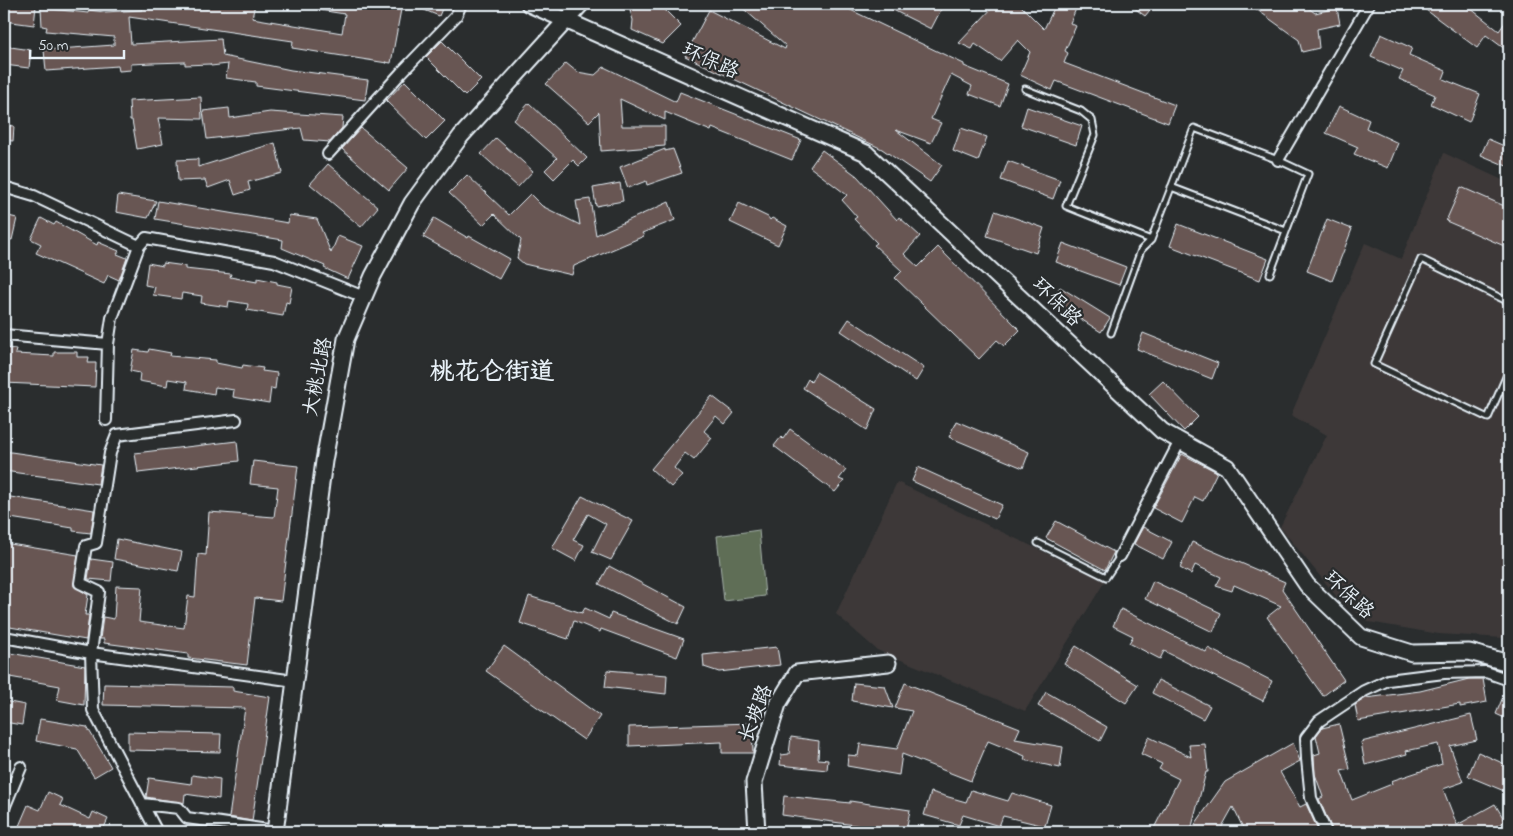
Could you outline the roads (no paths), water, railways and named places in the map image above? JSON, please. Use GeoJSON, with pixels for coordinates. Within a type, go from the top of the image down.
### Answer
{"type":"FeatureCollection","features":[{"type":"Feature","properties":{"kind":"street"},"geometry":{"type":"LineString","coordinates":[[328,154],[401,73],[456,16],[461,4]]}},
{"type":"Feature","properties":{"kind":"street","name":"环保路"},"geometry":{"type":"LineString","coordinates":[[529,4],[866,153],[1162,431],[1227,467],[1307,585],[1361,637],[1412,653],[1469,652],[1509,663]]}},
{"type":"Feature","properties":{"kind":"street","name":"大桃北路"},"geometry":{"type":"LineString","coordinates":[[275,831],[324,460],[346,339],[364,298],[412,203],[461,136],[581,4]]}},
{"type":"Feature","properties":{"kind":"street"},"geometry":{"type":"LineString","coordinates":[[1278,160],[1368,4]]}},
{"type":"Feature","properties":{"kind":"street"},"geometry":{"type":"LineString","coordinates":[[4,187],[34,196],[138,246]]}},
{"type":"Feature","properties":{"kind":"street"},"geometry":{"type":"LineString","coordinates":[[106,420],[108,344],[112,318],[138,246],[146,238],[274,261],[364,298]]}},
{"type":"Feature","properties":{"kind":"street"},"geometry":{"type":"LineString","coordinates":[[4,335],[108,344]]}},
{"type":"Feature","properties":{"kind":"street"},"geometry":{"type":"LineString","coordinates":[[157,832],[93,710],[91,653],[99,592],[80,583],[86,546],[96,543],[110,453],[117,435],[236,420]]}},
{"type":"Feature","properties":{"kind":"street"},"geometry":{"type":"LineString","coordinates":[[1120,556],[1180,441]]}},
{"type":"Feature","properties":{"kind":"street"},"geometry":{"type":"LineString","coordinates":[[4,637],[91,653],[295,680]]}},
{"type":"Feature","properties":{"kind":"street","name":"长坡路"},"geometry":{"type":"LineString","coordinates":[[757,832],[754,782],[778,704],[797,672],[888,663]]}},
{"type":"Feature","properties":{"kind":"street"},"geometry":{"type":"LineString","coordinates":[[1326,832],[1311,798],[1306,759],[1306,738],[1318,721],[1364,691],[1388,680],[1444,673],[1486,672],[1509,680]]}},
{"type":"Feature","properties":{"kind":"street"},"geometry":{"type":"LineString","coordinates":[[4,808],[21,766]]}},
{"type":"Feature","properties":{"kind":"street"},"geometry":{"type":"LineString","coordinates":[[142,804],[179,808],[187,818],[275,831]]}},
{"type":"Feature","properties":{"kind":"lane"},"geometry":{"type":"LineString","coordinates":[[1025,90],[1081,111],[1092,120],[1096,135],[1066,206],[1151,240]]}},
{"type":"Feature","properties":{"kind":"lane"},"geometry":{"type":"LineString","coordinates":[[1110,333],[1141,250],[1151,240],[1194,128],[1278,160],[1308,174],[1270,274]]}},
{"type":"Feature","properties":{"kind":"lane"},"geometry":{"type":"LineString","coordinates":[[1172,187],[1286,231]]}},
{"type":"Feature","properties":{"kind":"lane"},"geometry":{"type":"LineString","coordinates":[[1509,302],[1421,259],[1374,364],[1488,418],[1507,380],[1509,370]]}},
{"type":"Feature","properties":{"kind":"lane"},"geometry":{"type":"LineString","coordinates":[[1038,543],[1106,577],[1120,556]]}},
{"type":"Feature","properties":{"kind":"district","name":"桃花仑街道"},"geometry":{"type":"Point","coordinates":[492,373]}}]}
